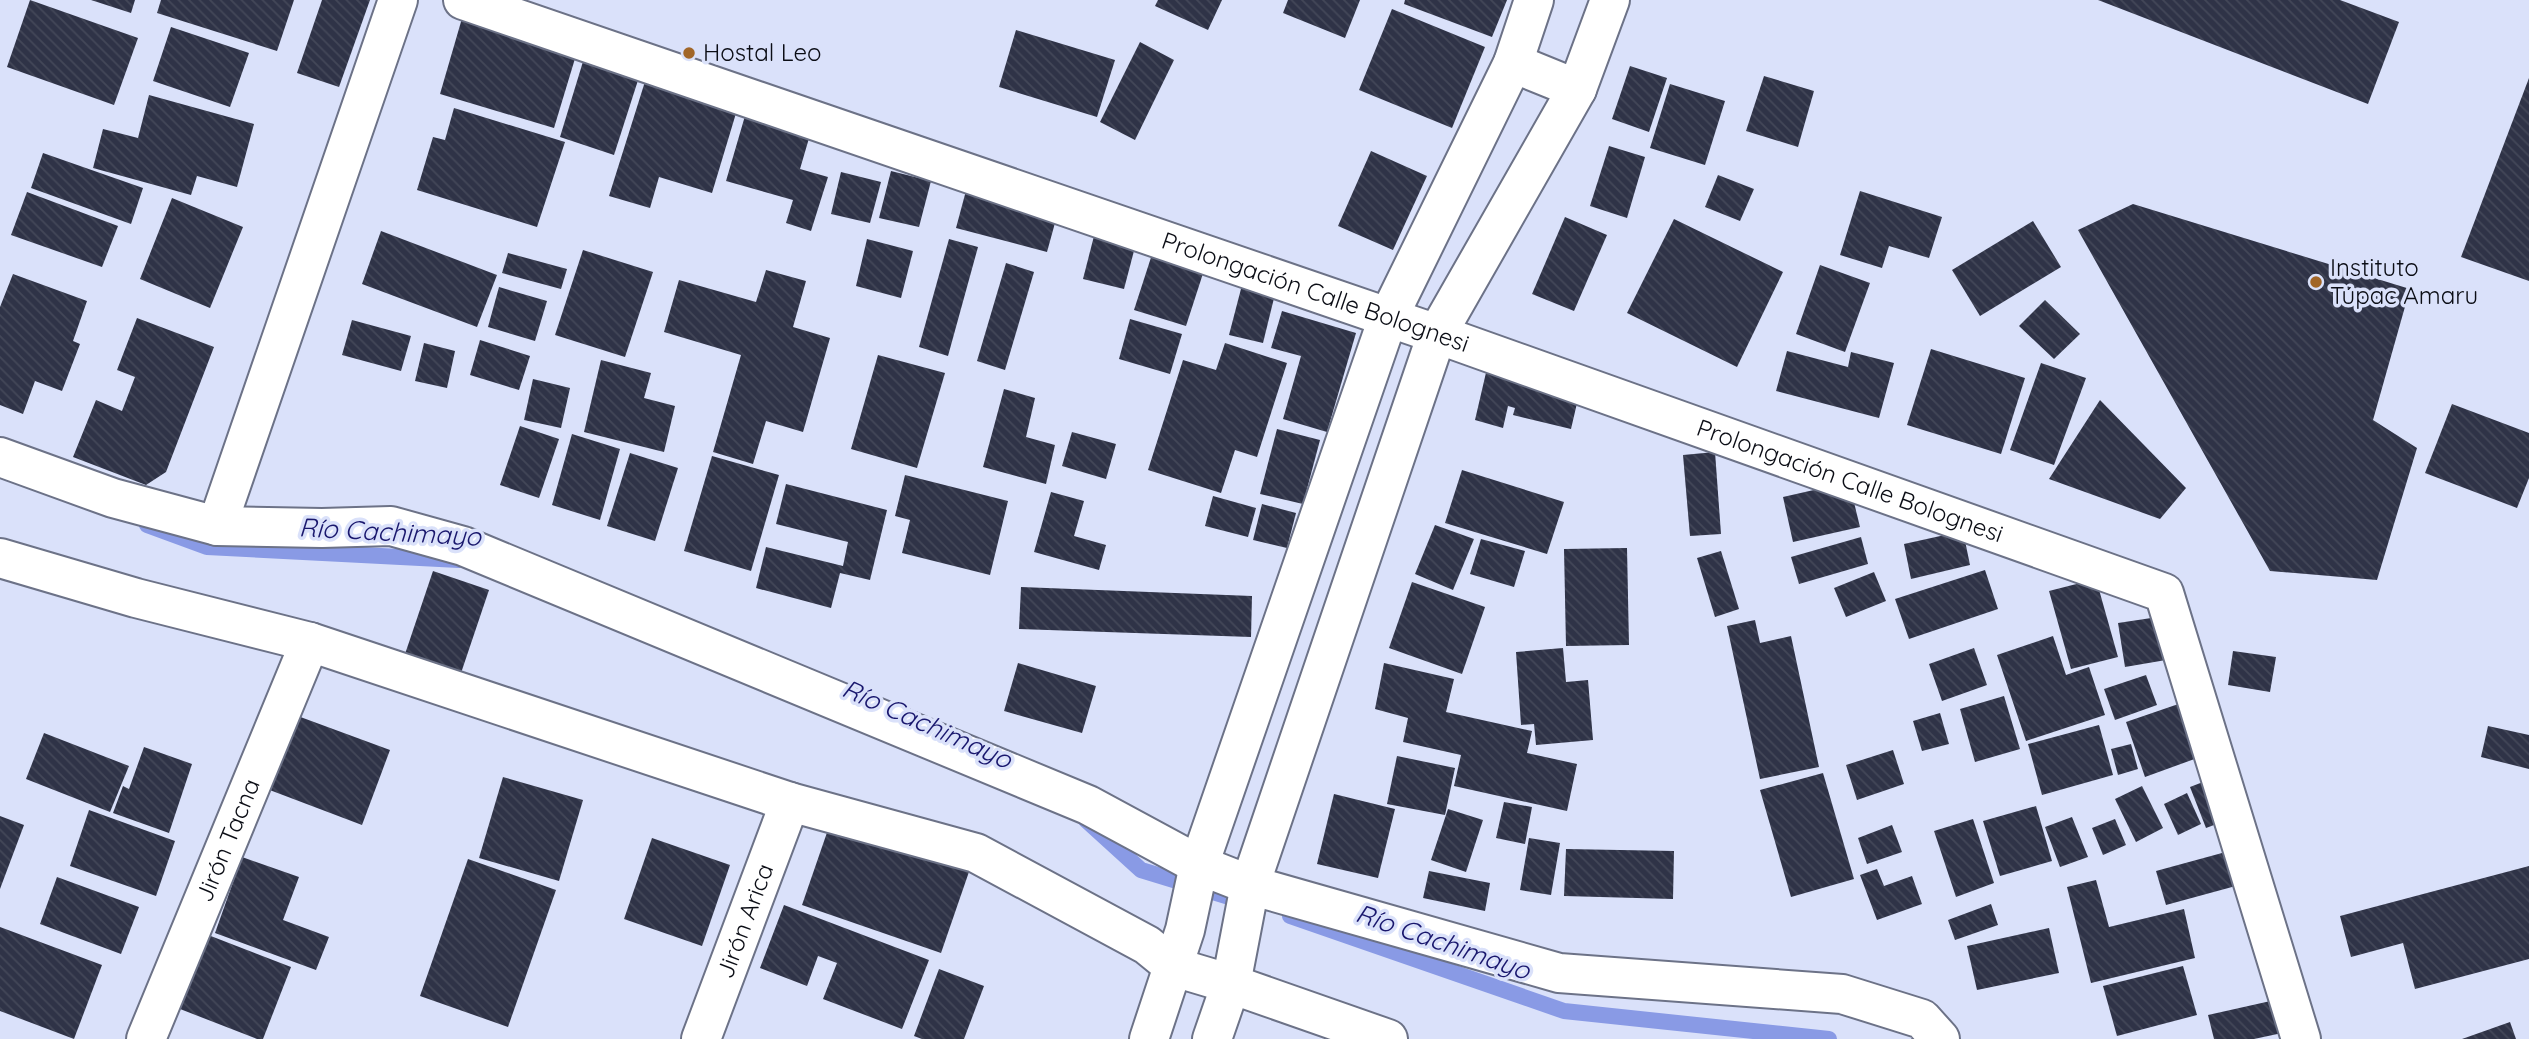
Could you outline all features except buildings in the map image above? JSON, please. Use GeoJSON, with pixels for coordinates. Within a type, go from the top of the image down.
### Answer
{"type":"FeatureCollection","features":[{"type":"Feature","properties":{"kind":"street"},"geometry":{"type":"LineString","coordinates":[[218,526],[398,0]]}},
{"type":"Feature","properties":{"kind":"street","name":"Prolongación Calle Bolognesi"},"geometry":{"type":"LineString","coordinates":[[463,0],[1437,334],[2164,593],[2301,1039]]}},
{"type":"Feature","properties":{"kind":"street"},"geometry":{"type":"LineString","coordinates":[[1149,1039],[1185,930],[1199,865],[1388,318],[1513,63],[1534,0]]}},
{"type":"Feature","properties":{"kind":"street"},"geometry":{"type":"LineString","coordinates":[[1212,1039],[1231,984],[1250,885],[1437,334],[1577,89],[1610,0]]}},
{"type":"Feature","properties":{"kind":"street"},"geometry":{"type":"LineString","coordinates":[[1513,63],[1577,89]]}},
{"type":"Feature","properties":{"kind":"street"},"geometry":{"type":"LineString","coordinates":[[0,457],[113,498],[218,526],[391,526],[463,546],[1088,805],[1199,865],[1250,885],[1559,972],[1842,994],[1922,1018],[1940,1039]]}},
{"type":"Feature","properties":{"kind":"street"},"geometry":{"type":"LineString","coordinates":[[0,558],[136,598],[310,642],[790,802],[976,853],[1147,945],[1174,967],[1388,1039]]}},
{"type":"Feature","properties":{"kind":"street","name":"Jirón Tacna"},"geometry":{"type":"LineString","coordinates":[[146,1039],[310,642]]}},
{"type":"Feature","properties":{"kind":"street","name":"Jirón Arica"},"geometry":{"type":"LineString","coordinates":[[701,1039],[790,802]]}},
{"type":"Feature","properties":{"kind":"waterway","name":"Río Cachimayo"},"geometry":{"type":"LineString","coordinates":[[147,525],[207,547],[459,560]]}},
{"type":"Feature","properties":{"kind":"waterway","name":"Río Cachimayo"},"geometry":{"type":"LineString","coordinates":[[1086,820],[1141,870],[1249,903]]}},
{"type":"Feature","properties":{"kind":"waterway","name":"Río Cachimayo"},"geometry":{"type":"LineString","coordinates":[[1290,916],[1564,1011],[1829,1039]]}},
{"type":"Feature","properties":{"kind":"place","name":"Hostal Leo"},"geometry":{"type":"Point","coordinates":[689,53]}},
{"type":"Feature","properties":{"kind":"place","name":"Instituto Túpac Amaru"},"geometry":{"type":"Point","coordinates":[2316,282]}}]}
